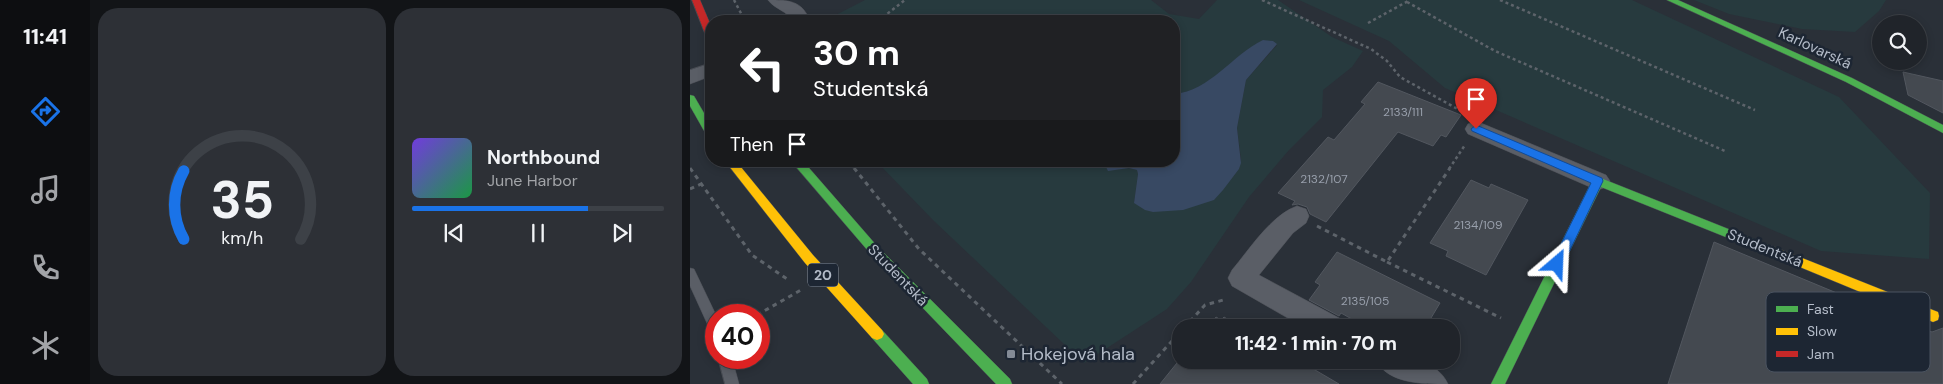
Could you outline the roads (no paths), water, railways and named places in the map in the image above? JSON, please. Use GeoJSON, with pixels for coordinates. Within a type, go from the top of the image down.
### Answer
{"type":"FeatureCollection","features":[{"type":"Feature","properties":{"kind":"main road"},"geometry":{"type":"LineString","coordinates":[[696,0],[705,22]]}},
{"type":"Feature","properties":{"kind":"main road","name":"Karlovarská"},"geometry":{"type":"LineString","coordinates":[[1672,0],[1849,80],[1943,129]]}},
{"type":"Feature","properties":{"kind":"main road"},"geometry":{"type":"LineString","coordinates":[[690,98],[705,123]]}},
{"type":"Feature","properties":{"kind":"main road","name":"20"},"geometry":{"type":"LineString","coordinates":[[735,167],[803,252],[922,384]]}},
{"type":"Feature","properties":{"kind":"main road","name":"Studentská"},"geometry":{"type":"LineString","coordinates":[[801,167],[873,249],[1006,384]]}},
{"type":"Feature","properties":{"kind":"main road"},"geometry":{"type":"LineString","coordinates":[[1498,384],[1598,181]]}},
{"type":"Feature","properties":{"kind":"main road","name":"Studentská"},"geometry":{"type":"LineString","coordinates":[[1598,181],[1873,292]]}},
{"type":"Feature","properties":{"kind":"street"},"geometry":{"type":"LineString","coordinates":[[777,0],[799,15]]}},
{"type":"Feature","properties":{"kind":"street"},"geometry":{"type":"LineString","coordinates":[[690,77],[705,71]]}},
{"type":"Feature","properties":{"kind":"street","name":"Studentská"},"geometry":{"type":"LineString","coordinates":[[1476,129],[1598,181]]}},
{"type":"Feature","properties":{"kind":"street"},"geometry":{"type":"LineString","coordinates":[[1297,216],[1284,226],[1241,278],[1315,319]]}},
{"type":"Feature","properties":{"kind":"street"},"geometry":{"type":"LineString","coordinates":[[1406,369],[1433,384]]}},
{"type":"Feature","properties":{"kind":"lane"},"geometry":{"type":"LineString","coordinates":[[690,273],[705,305]]}},
{"type":"Feature","properties":{"kind":"lane"},"geometry":{"type":"LineString","coordinates":[[728,369],[732,384]]}},
{"type":"Feature","properties":{"kind":"water"},"geometry":{"type":"Polygon","coordinates":[[[1263,40],[1273,41],[1277,44],[1246,80],[1237,128],[1241,163],[1239,169],[1214,200],[1183,210],[1153,212],[1145,210],[1134,203],[1137,170],[1129,168],[1108,171],[1106,167],[1180,167],[1180,93],[1210,80],[1263,40]]]}},
{"type":"Feature","properties":{"kind":"place","name":"Hokejová hala"},"geometry":{"type":"Point","coordinates":[1011,354]}}]}
